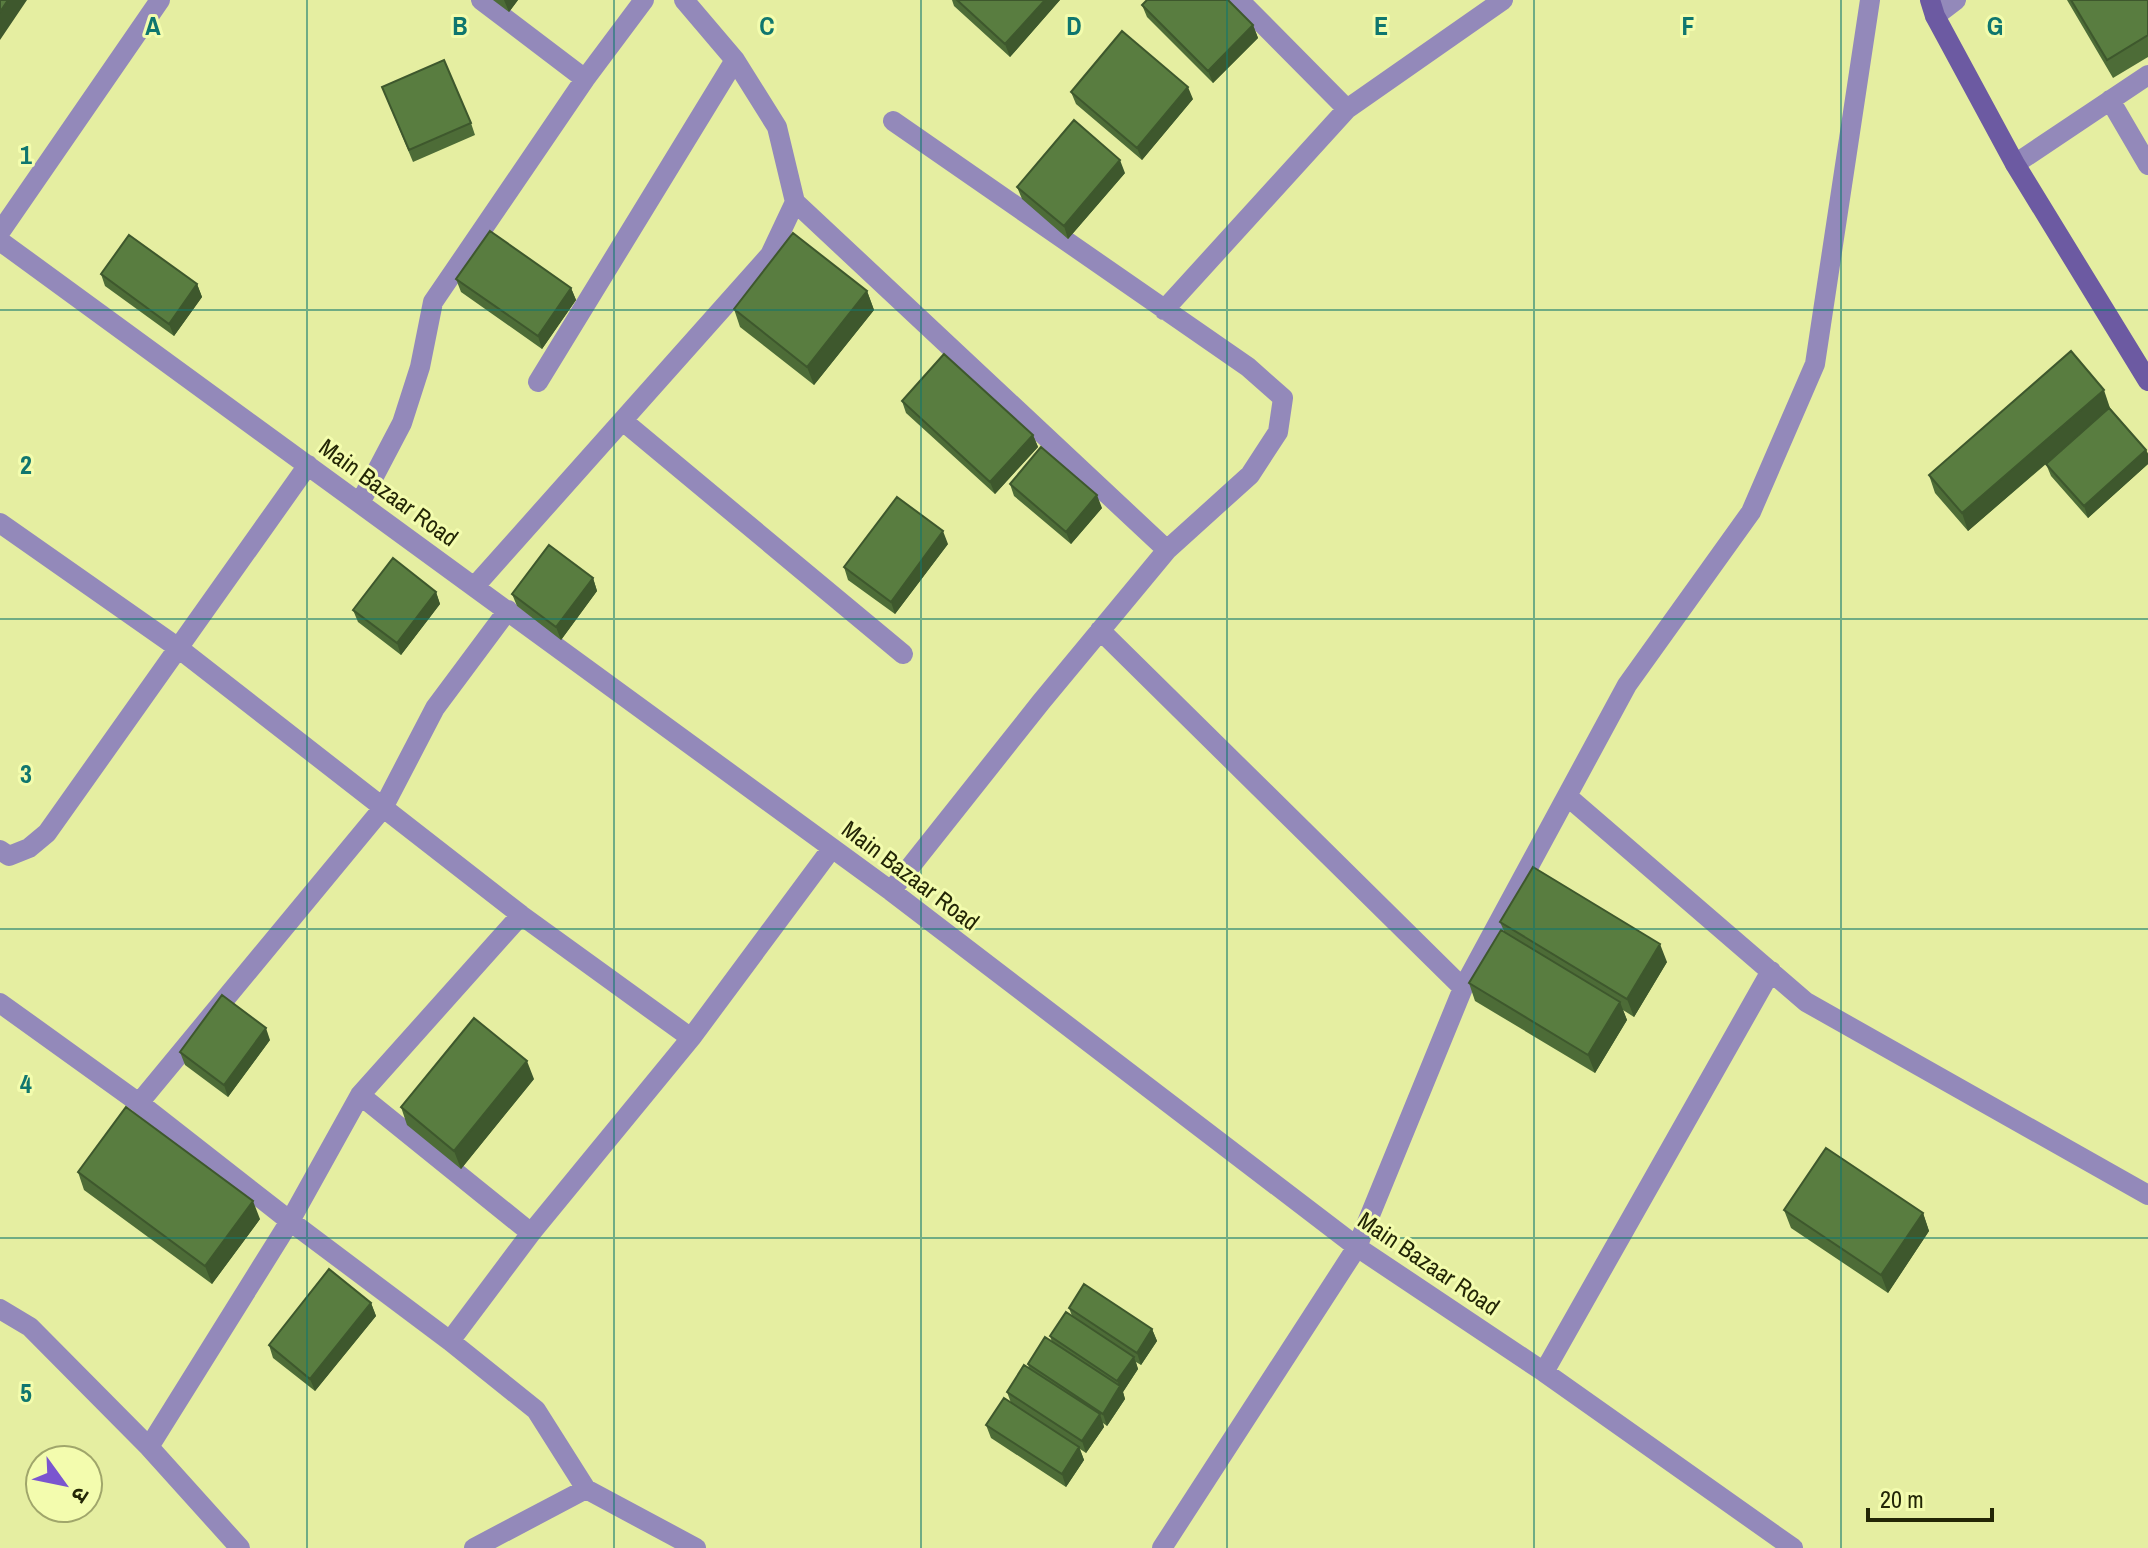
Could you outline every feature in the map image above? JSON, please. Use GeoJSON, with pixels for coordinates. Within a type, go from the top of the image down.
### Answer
{"type":"FeatureCollection","features":[{"type":"Feature","properties":{"kind":"street"},"geometry":{"type":"LineString","coordinates":[[0,232],[160,0]]}},
{"type":"Feature","properties":{"kind":"street"},"geometry":{"type":"LineString","coordinates":[[481,0],[585,79]]}},
{"type":"Feature","properties":{"kind":"street"},"geometry":{"type":"LineString","coordinates":[[360,503],[402,423],[420,367],[433,302],[585,79],[644,0]]}},
{"type":"Feature","properties":{"kind":"street"},"geometry":{"type":"LineString","coordinates":[[684,0],[735,60],[777,127],[795,202],[1167,550]]}},
{"type":"Feature","properties":{"kind":"street"},"geometry":{"type":"LineString","coordinates":[[1239,0],[1347,109]]}},
{"type":"Feature","properties":{"kind":"street"},"geometry":{"type":"LineString","coordinates":[[1164,310],[1347,109],[1503,0]]}},
{"type":"Feature","properties":{"kind":"street"},"geometry":{"type":"LineString","coordinates":[[1162,1548],[1357,1247],[1463,988],[1627,685],[1751,512],[1815,364],[1870,0]]}},
{"type":"Feature","properties":{"kind":"street"},"geometry":{"type":"LineString","coordinates":[[1956,0],[1932,8],[2015,164],[2148,381]]}},
{"type":"Feature","properties":{"kind":"street"},"geometry":{"type":"LineString","coordinates":[[538,382],[735,60]]}},
{"type":"Feature","properties":{"kind":"street"},"geometry":{"type":"LineString","coordinates":[[2015,164],[2148,75]]}},
{"type":"Feature","properties":{"kind":"street"},"geometry":{"type":"LineString","coordinates":[[2110,100],[2148,165]]}},
{"type":"Feature","properties":{"kind":"street"},"geometry":{"type":"LineString","coordinates":[[891,891],[1167,550],[1250,475],[1278,432],[1283,398],[1248,367],[893,121]]}},
{"type":"Feature","properties":{"kind":"street"},"geometry":{"type":"LineString","coordinates":[[475,586],[770,255],[795,202]]}},
{"type":"Feature","properties":{"kind":"street","name":"Main Bazaar Road"},"geometry":{"type":"LineString","coordinates":[[0,241],[891,891],[1357,1247],[1544,1372],[1793,1548]]}},
{"type":"Feature","properties":{"kind":"street"},"geometry":{"type":"LineString","coordinates":[[623,421],[903,654]]}},
{"type":"Feature","properties":{"kind":"street"},"geometry":{"type":"LineString","coordinates":[[0,850],[9,856],[29,848],[47,833],[308,465]]}},
{"type":"Feature","properties":{"kind":"street"},"geometry":{"type":"LineString","coordinates":[[0,523],[177,647],[521,915],[691,1038]]}},
{"type":"Feature","properties":{"kind":"street"},"geometry":{"type":"LineString","coordinates":[[139,1103],[383,808],[435,708],[508,610]]}},
{"type":"Feature","properties":{"kind":"street"},"geometry":{"type":"LineString","coordinates":[[1100,630],[1463,988]]}},
{"type":"Feature","properties":{"kind":"street"},"geometry":{"type":"LineString","coordinates":[[1567,796],[1806,1002],[2148,1195]]}},
{"type":"Feature","properties":{"kind":"street"},"geometry":{"type":"LineString","coordinates":[[450,1341],[531,1233],[691,1038],[832,848]]}},
{"type":"Feature","properties":{"kind":"street"},"geometry":{"type":"LineString","coordinates":[[149,1447],[290,1221],[360,1095],[521,915]]}},
{"type":"Feature","properties":{"kind":"street"},"geometry":{"type":"LineString","coordinates":[[1544,1372],[1771,971]]}},
{"type":"Feature","properties":{"kind":"street"},"geometry":{"type":"LineString","coordinates":[[0,1003],[139,1103],[536,1410],[586,1489],[696,1548]]}},
{"type":"Feature","properties":{"kind":"street"},"geometry":{"type":"LineString","coordinates":[[360,1095],[531,1233]]}},
{"type":"Feature","properties":{"kind":"street"},"geometry":{"type":"LineString","coordinates":[[0,1309],[30,1327],[149,1447],[240,1548]]}},
{"type":"Feature","properties":{"kind":"street"},"geometry":{"type":"LineString","coordinates":[[474,1548],[586,1489]]}},
{"type":"Feature","properties":{"kind":"building"},"geometry":{"type":"Polygon","coordinates":[[[0,0],[8,0],[0,12],[0,0]]]}},
{"type":"Feature","properties":{"kind":"building"},"geometry":{"type":"Polygon","coordinates":[[[957,0],[1045,0],[1005,44],[957,0]]]}},
{"type":"Feature","properties":{"kind":"building"},"geometry":{"type":"Polygon","coordinates":[[[1147,0],[1228,0],[1253,25],[1208,71],[1142,5],[1147,0]]]}},
{"type":"Feature","properties":{"kind":"building"},"geometry":{"type":"Polygon","coordinates":[[[2071,0],[2148,0],[2148,35],[2107,60],[2071,0]]]}},
{"type":"Feature","properties":{"kind":"building"},"geometry":{"type":"Polygon","coordinates":[[[1122,31],[1188,87],[1137,148],[1071,92],[1122,31]]]}},
{"type":"Feature","properties":{"kind":"building"},"geometry":{"type":"Polygon","coordinates":[[[444,60],[471,123],[409,150],[382,87],[444,60]]]}},
{"type":"Feature","properties":{"kind":"building"},"geometry":{"type":"Polygon","coordinates":[[[1074,120],[1120,160],[1064,226],[1017,187],[1074,120]]]}},
{"type":"Feature","properties":{"kind":"building"},"geometry":{"type":"Polygon","coordinates":[[[490,231],[571,288],[538,336],[456,279],[490,231]]]}},
{"type":"Feature","properties":{"kind":"building"},"geometry":{"type":"Polygon","coordinates":[[[793,233],[867,291],[807,367],[734,309],[793,233]]]}},
{"type":"Feature","properties":{"kind":"building"},"geometry":{"type":"Polygon","coordinates":[[[129,235],[197,284],[169,324],[101,274],[129,235]]]}},
{"type":"Feature","properties":{"kind":"building"},"geometry":{"type":"Polygon","coordinates":[[[2071,351],[2104,390],[1962,513],[1929,475],[2071,351]]]}},
{"type":"Feature","properties":{"kind":"building"},"geometry":{"type":"Polygon","coordinates":[[[944,354],[1033,435],[990,482],[902,401],[944,354]]]}},
{"type":"Feature","properties":{"kind":"building"},"geometry":{"type":"Polygon","coordinates":[[[2109,408],[2146,450],[2084,506],[2046,464],[2109,408]]]}},
{"type":"Feature","properties":{"kind":"building"},"geometry":{"type":"Polygon","coordinates":[[[1041,447],[1097,495],[1066,532],[1010,484],[1041,447]]]}},
{"type":"Feature","properties":{"kind":"building"},"geometry":{"type":"Polygon","coordinates":[[[897,497],[943,531],[891,602],[844,567],[897,497]]]}},
{"type":"Feature","properties":{"kind":"building"},"geometry":{"type":"Polygon","coordinates":[[[549,545],[593,578],[556,627],[512,594],[549,545]]]}},
{"type":"Feature","properties":{"kind":"building"},"geometry":{"type":"Polygon","coordinates":[[[393,558],[436,592],[397,643],[353,610],[393,558]]]}},
{"type":"Feature","properties":{"kind":"building"},"geometry":{"type":"Polygon","coordinates":[[[1533,867],[1660,944],[1627,999],[1500,922],[1533,867]]]}},
{"type":"Feature","properties":{"kind":"building"},"geometry":{"type":"Polygon","coordinates":[[[1501,930],[1620,1002],[1588,1055],[1469,983],[1501,930]]]}},
{"type":"Feature","properties":{"kind":"building"},"geometry":{"type":"Polygon","coordinates":[[[222,995],[266,1028],[224,1085],[180,1052],[222,995]]]}},
{"type":"Feature","properties":{"kind":"building"},"geometry":{"type":"Polygon","coordinates":[[[474,1018],[527,1061],[454,1151],[401,1107],[474,1018]]]}},
{"type":"Feature","properties":{"kind":"building"},"geometry":{"type":"Polygon","coordinates":[[[126,1107],[253,1201],[205,1266],[78,1172],[126,1107]]]}},
{"type":"Feature","properties":{"kind":"building"},"geometry":{"type":"Polygon","coordinates":[[[1826,1148],[1923,1213],[1881,1275],[1784,1210],[1826,1148]]]}},
{"type":"Feature","properties":{"kind":"building"},"geometry":{"type":"Polygon","coordinates":[[[329,1269],[371,1303],[310,1379],[269,1345],[329,1269]]]}},
{"type":"Feature","properties":{"kind":"building"},"geometry":{"type":"Polygon","coordinates":[[[1084,1284],[1152,1329],[1137,1353],[1069,1308],[1084,1284]]]}},
{"type":"Feature","properties":{"kind":"building"},"geometry":{"type":"Polygon","coordinates":[[[1066,1312],[1134,1357],[1117,1381],[1050,1336],[1066,1312]]]}},
{"type":"Feature","properties":{"kind":"building"},"geometry":{"type":"Polygon","coordinates":[[[1045,1337],[1120,1386],[1103,1414],[1028,1364],[1045,1337]]]}},
{"type":"Feature","properties":{"kind":"building"},"geometry":{"type":"Polygon","coordinates":[[[1024,1365],[1100,1414],[1082,1441],[1007,1392],[1024,1365]]]}},
{"type":"Feature","properties":{"kind":"building"},"geometry":{"type":"Polygon","coordinates":[[[1004,1398],[1079,1447],[1062,1474],[986,1425],[1004,1398]]]}}]}
